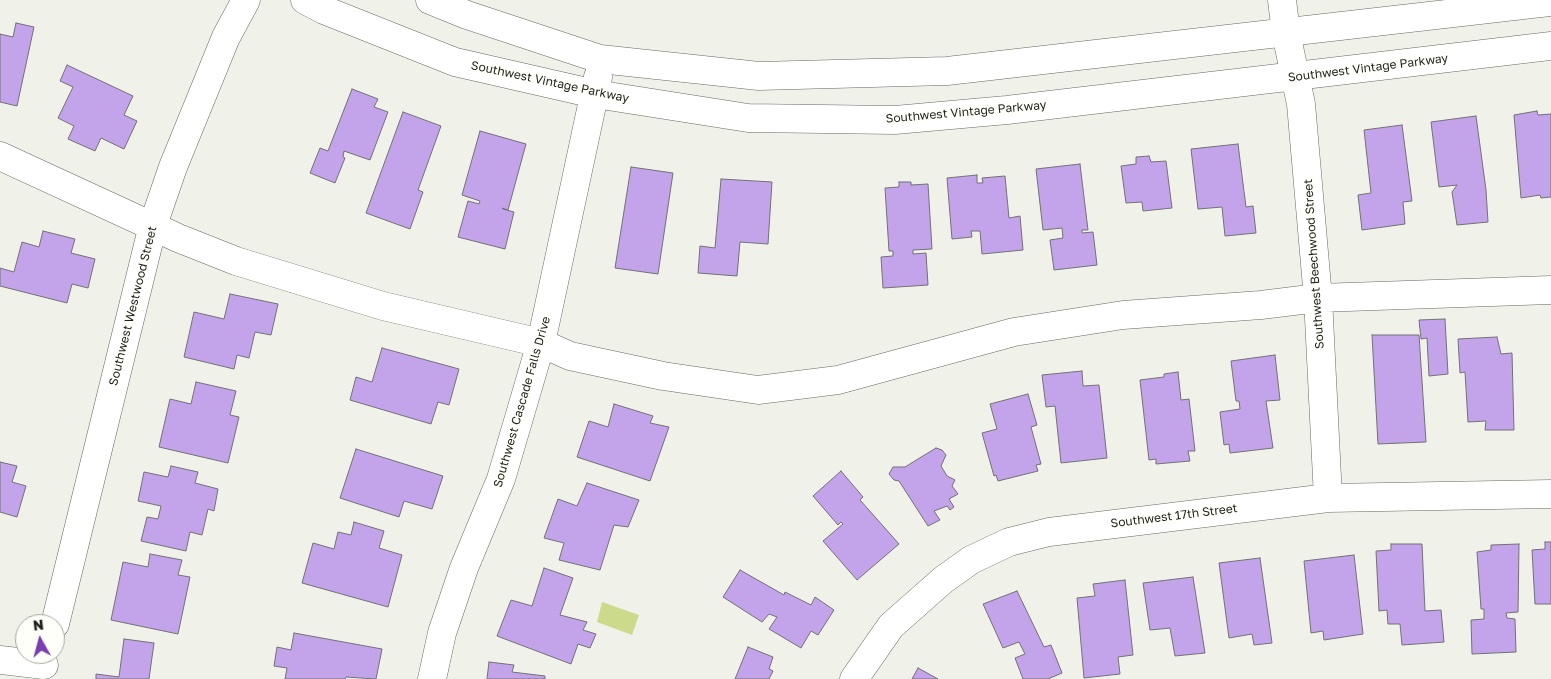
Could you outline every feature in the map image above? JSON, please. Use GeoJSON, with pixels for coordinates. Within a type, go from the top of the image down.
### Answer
{"type":"FeatureCollection","features":[{"type":"Feature","properties":{"kind":"street","name":"Southwest Westwood Street"},"geometry":{"type":"LineString","coordinates":[[56,614],[153,225],[173,167],[226,37],[246,0]]}},
{"type":"Feature","properties":{"kind":"street","name":"Southwest Vintage Parkway"},"geometry":{"type":"LineString","coordinates":[[305,0],[324,10],[456,62],[595,94],[748,118],[895,120],[1008,110],[1551,46]]}},
{"type":"Feature","properties":{"kind":"street"},"geometry":{"type":"LineString","coordinates":[[430,0],[466,15],[600,59],[759,76],[947,71],[1551,2]]}},
{"type":"Feature","properties":{"kind":"street","name":"Southwest Beechwood Street"},"geometry":{"type":"LineString","coordinates":[[1282,0],[1286,33],[1301,104],[1318,298],[1328,498]]}},
{"type":"Feature","properties":{"kind":"street","name":"Southwest Cascade Falls Drive"},"geometry":{"type":"LineString","coordinates":[[432,679],[442,634],[464,568],[501,479],[541,344],[595,94],[600,59]]}},
{"type":"Feature","properties":{"kind":"street"},"geometry":{"type":"LineString","coordinates":[[0,156],[178,238],[236,262],[383,306],[541,344],[570,356],[663,376],[758,390],[838,380],[1014,332],[1123,315],[1261,305],[1318,298],[1551,290]]}},
{"type":"Feature","properties":{"kind":"street","name":"Southwest 17th Street"},"geometry":{"type":"LineString","coordinates":[[854,679],[891,626],[943,580],[964,565],[1009,542],[1049,532],[1328,498],[1551,494]]}},
{"type":"Feature","properties":{"kind":"street"},"geometry":{"type":"LineString","coordinates":[[0,660],[45,666]]}},
{"type":"Feature","properties":{"kind":"shaded area"},"geometry":{"type":"Polygon","coordinates":[[[602,602],[639,615],[632,635],[597,622],[602,602]]]}},
{"type":"Feature","properties":{"kind":"building"},"geometry":{"type":"Polygon","coordinates":[[[16,23],[34,27],[17,106],[0,102],[0,34],[13,37],[16,23]]]}},
{"type":"Feature","properties":{"kind":"building"},"geometry":{"type":"Polygon","coordinates":[[[67,65],[133,96],[124,115],[137,121],[124,149],[101,138],[95,151],[68,139],[74,126],[58,118],[73,87],[60,81],[67,65]]]}},
{"type":"Feature","properties":{"kind":"building"},"geometry":{"type":"Polygon","coordinates":[[[352,89],[378,99],[374,107],[388,112],[370,160],[344,151],[343,157],[345,158],[335,183],[310,173],[320,148],[328,151],[352,89]]]}},
{"type":"Feature","properties":{"kind":"building"},"geometry":{"type":"Polygon","coordinates":[[[1537,111],[1538,115],[1551,114],[1551,197],[1541,198],[1540,195],[1521,198],[1514,115],[1537,111]]]}},
{"type":"Feature","properties":{"kind":"building"},"geometry":{"type":"Polygon","coordinates":[[[403,112],[441,126],[418,190],[423,192],[410,229],[366,213],[403,112]]]}},
{"type":"Feature","properties":{"kind":"building"},"geometry":{"type":"Polygon","coordinates":[[[1476,116],[1486,190],[1488,222],[1457,225],[1452,192],[1457,185],[1439,187],[1431,122],[1476,116]]]}},
{"type":"Feature","properties":{"kind":"building"},"geometry":{"type":"Polygon","coordinates":[[[1402,125],[1412,201],[1403,202],[1405,224],[1362,230],[1358,195],[1371,193],[1364,130],[1402,125]]]}},
{"type":"Feature","properties":{"kind":"building"},"geometry":{"type":"Polygon","coordinates":[[[480,131],[526,144],[508,210],[502,208],[503,209],[514,212],[505,249],[458,237],[468,201],[479,204],[480,201],[462,195],[480,131]]]}},
{"type":"Feature","properties":{"kind":"building"},"geometry":{"type":"Polygon","coordinates":[[[1238,144],[1246,207],[1253,206],[1256,233],[1225,236],[1222,207],[1198,209],[1191,149],[1238,144]]]}},
{"type":"Feature","properties":{"kind":"building"},"geometry":{"type":"Polygon","coordinates":[[[1149,156],[1151,162],[1166,161],[1172,208],[1143,211],[1142,202],[1126,203],[1121,166],[1136,164],[1136,157],[1149,156]]]}},
{"type":"Feature","properties":{"kind":"building"},"geometry":{"type":"Polygon","coordinates":[[[1080,164],[1088,230],[1082,230],[1082,233],[1093,232],[1097,265],[1054,270],[1050,240],[1063,238],[1062,228],[1043,230],[1036,169],[1080,164]]]}},
{"type":"Feature","properties":{"kind":"building"},"geometry":{"type":"Polygon","coordinates":[[[631,167],[673,173],[658,274],[615,268],[631,167]]]}},
{"type":"Feature","properties":{"kind":"building"},"geometry":{"type":"Polygon","coordinates":[[[977,175],[977,183],[983,183],[982,178],[1005,176],[1009,218],[1020,216],[1023,250],[982,254],[980,231],[971,231],[972,237],[952,239],[947,178],[977,175]]]}},
{"type":"Feature","properties":{"kind":"building"},"geometry":{"type":"Polygon","coordinates":[[[721,179],[772,182],[768,244],[740,242],[737,276],[698,273],[700,246],[715,248],[721,179]]]}},
{"type":"Feature","properties":{"kind":"building"},"geometry":{"type":"Polygon","coordinates":[[[899,182],[911,182],[911,185],[928,184],[932,249],[913,250],[913,254],[926,253],[928,285],[883,288],[881,257],[893,256],[893,251],[889,251],[885,188],[899,187],[899,182]]]}},
{"type":"Feature","properties":{"kind":"building"},"geometry":{"type":"Polygon","coordinates":[[[43,231],[75,239],[71,253],[95,259],[88,288],[72,284],[67,303],[0,286],[0,268],[14,272],[22,242],[39,247],[43,231]]]}},
{"type":"Feature","properties":{"kind":"building"},"geometry":{"type":"Polygon","coordinates":[[[230,294],[278,304],[271,335],[255,332],[249,358],[237,355],[234,369],[184,357],[194,312],[224,319],[230,294]]]}},
{"type":"Feature","properties":{"kind":"building"},"geometry":{"type":"Polygon","coordinates":[[[1445,319],[1448,374],[1429,376],[1427,338],[1421,339],[1419,320],[1445,319]]]}},
{"type":"Feature","properties":{"kind":"building"},"geometry":{"type":"Polygon","coordinates":[[[1372,335],[1419,335],[1426,442],[1378,444],[1372,335]]]}},
{"type":"Feature","properties":{"kind":"building"},"geometry":{"type":"Polygon","coordinates":[[[1497,337],[1501,354],[1512,353],[1514,430],[1485,430],[1486,421],[1468,422],[1465,372],[1460,373],[1458,339],[1497,337]]]}},
{"type":"Feature","properties":{"kind":"building"},"geometry":{"type":"Polygon","coordinates":[[[382,348],[459,369],[449,405],[438,402],[431,424],[350,400],[356,377],[372,382],[382,348]]]}},
{"type":"Feature","properties":{"kind":"building"},"geometry":{"type":"Polygon","coordinates":[[[1275,355],[1280,400],[1266,401],[1273,448],[1230,453],[1229,444],[1224,445],[1220,412],[1240,409],[1239,401],[1236,401],[1231,361],[1275,355]]]}},
{"type":"Feature","properties":{"kind":"building"},"geometry":{"type":"Polygon","coordinates":[[[1082,371],[1083,386],[1099,385],[1107,458],[1061,463],[1055,406],[1046,407],[1042,375],[1082,371]]]}},
{"type":"Feature","properties":{"kind":"building"},"geometry":{"type":"Polygon","coordinates":[[[1178,372],[1181,400],[1189,399],[1195,451],[1188,451],[1190,461],[1156,464],[1156,459],[1149,460],[1140,380],[1164,377],[1164,374],[1178,372]]]}},
{"type":"Feature","properties":{"kind":"building"},"geometry":{"type":"Polygon","coordinates":[[[196,382],[236,391],[230,415],[239,417],[228,463],[159,447],[170,399],[191,404],[196,382]]]}},
{"type":"Feature","properties":{"kind":"building"},"geometry":{"type":"Polygon","coordinates":[[[1028,394],[1037,425],[1031,427],[1041,464],[1036,465],[1038,471],[998,481],[996,475],[994,476],[982,433],[997,429],[990,404],[1028,394]]]}},
{"type":"Feature","properties":{"kind":"building"},"geometry":{"type":"Polygon","coordinates":[[[614,404],[653,416],[650,423],[669,427],[650,481],[577,457],[589,421],[608,427],[614,404]]]}},
{"type":"Feature","properties":{"kind":"building"},"geometry":{"type":"Polygon","coordinates":[[[936,448],[942,450],[946,455],[941,466],[947,476],[955,480],[952,486],[958,494],[949,499],[954,507],[950,510],[947,506],[934,511],[940,520],[928,526],[899,481],[894,480],[889,474],[893,467],[905,467],[936,448]]]}},
{"type":"Feature","properties":{"kind":"building"},"geometry":{"type":"Polygon","coordinates":[[[356,449],[443,476],[432,509],[404,501],[399,517],[340,498],[356,449]]]}},
{"type":"Feature","properties":{"kind":"building"},"geometry":{"type":"Polygon","coordinates":[[[0,462],[17,466],[12,482],[26,486],[17,517],[0,512],[0,462]]]}},
{"type":"Feature","properties":{"kind":"building"},"geometry":{"type":"Polygon","coordinates":[[[171,466],[198,472],[195,483],[218,489],[214,511],[208,509],[202,535],[190,532],[186,551],[141,541],[147,517],[158,519],[161,506],[138,501],[144,472],[168,477],[171,466]]]}},
{"type":"Feature","properties":{"kind":"building"},"geometry":{"type":"Polygon","coordinates":[[[841,471],[863,497],[860,500],[899,544],[857,580],[823,541],[843,524],[841,522],[838,525],[813,496],[841,471]]]}},
{"type":"Feature","properties":{"kind":"building"},"geometry":{"type":"Polygon","coordinates":[[[587,483],[639,500],[628,527],[614,525],[600,570],[559,560],[564,543],[544,538],[558,499],[577,506],[587,483]]]}},
{"type":"Feature","properties":{"kind":"building"},"geometry":{"type":"Polygon","coordinates":[[[354,522],[384,531],[379,548],[402,555],[388,607],[302,583],[313,543],[334,549],[338,532],[351,535],[354,522]]]}},
{"type":"Feature","properties":{"kind":"building"},"geometry":{"type":"Polygon","coordinates":[[[1545,542],[1551,542],[1551,604],[1535,604],[1532,550],[1545,549],[1545,542]]]}},
{"type":"Feature","properties":{"kind":"building"},"geometry":{"type":"Polygon","coordinates":[[[1391,544],[1422,544],[1425,611],[1441,610],[1444,642],[1402,645],[1400,624],[1388,624],[1387,610],[1379,611],[1376,551],[1391,550],[1391,544]]]}},
{"type":"Feature","properties":{"kind":"building"},"geometry":{"type":"Polygon","coordinates":[[[1519,544],[1518,612],[1506,613],[1507,618],[1515,619],[1516,652],[1472,654],[1471,620],[1484,619],[1484,609],[1481,609],[1477,552],[1491,550],[1491,545],[1519,544]]]}},
{"type":"Feature","properties":{"kind":"building"},"geometry":{"type":"Polygon","coordinates":[[[150,554],[182,560],[178,575],[190,577],[178,634],[111,620],[123,562],[148,567],[150,554]]]}},
{"type":"Feature","properties":{"kind":"building"},"geometry":{"type":"Polygon","coordinates":[[[1354,555],[1363,634],[1324,640],[1323,631],[1311,633],[1304,561],[1354,555]]]}},
{"type":"Feature","properties":{"kind":"building"},"geometry":{"type":"Polygon","coordinates":[[[1260,558],[1272,643],[1254,645],[1252,634],[1229,638],[1219,563],[1260,558]]]}},
{"type":"Feature","properties":{"kind":"building"},"geometry":{"type":"Polygon","coordinates":[[[544,568],[573,578],[560,615],[587,622],[583,630],[596,634],[590,648],[578,644],[571,664],[497,636],[511,600],[532,606],[544,568]]]}},
{"type":"Feature","properties":{"kind":"building"},"geometry":{"type":"Polygon","coordinates":[[[740,570],[784,595],[785,592],[811,605],[815,597],[834,610],[818,635],[811,631],[801,648],[769,629],[777,617],[769,614],[762,622],[723,597],[740,570]]]}},
{"type":"Feature","properties":{"kind":"building"},"geometry":{"type":"Polygon","coordinates":[[[1193,577],[1205,653],[1175,656],[1170,628],[1150,630],[1143,583],[1193,577]]]}},
{"type":"Feature","properties":{"kind":"building"},"geometry":{"type":"Polygon","coordinates":[[[1125,580],[1133,655],[1118,657],[1120,674],[1084,678],[1077,598],[1095,596],[1093,584],[1125,580]]]}},
{"type":"Feature","properties":{"kind":"building"},"geometry":{"type":"Polygon","coordinates":[[[1017,591],[1044,647],[1051,645],[1062,673],[1048,679],[1023,679],[1015,658],[1025,654],[1019,642],[1003,648],[983,604],[1017,591]]]}},
{"type":"Feature","properties":{"kind":"building"},"geometry":{"type":"Polygon","coordinates":[[[294,633],[382,649],[376,679],[346,677],[345,679],[285,679],[287,668],[274,666],[277,647],[291,650],[294,633]]]}},
{"type":"Feature","properties":{"kind":"building"},"geometry":{"type":"Polygon","coordinates":[[[124,639],[154,643],[149,679],[96,679],[96,674],[119,677],[124,639]]]}},
{"type":"Feature","properties":{"kind":"building"},"geometry":{"type":"Polygon","coordinates":[[[748,647],[773,657],[769,669],[773,671],[769,679],[735,679],[748,647]]]}},
{"type":"Feature","properties":{"kind":"building"},"geometry":{"type":"Polygon","coordinates":[[[489,662],[514,665],[512,672],[545,676],[545,679],[487,679],[489,662]]]}},
{"type":"Feature","properties":{"kind":"building"},"geometry":{"type":"Polygon","coordinates":[[[918,668],[938,679],[912,679],[918,668]]]}}]}
